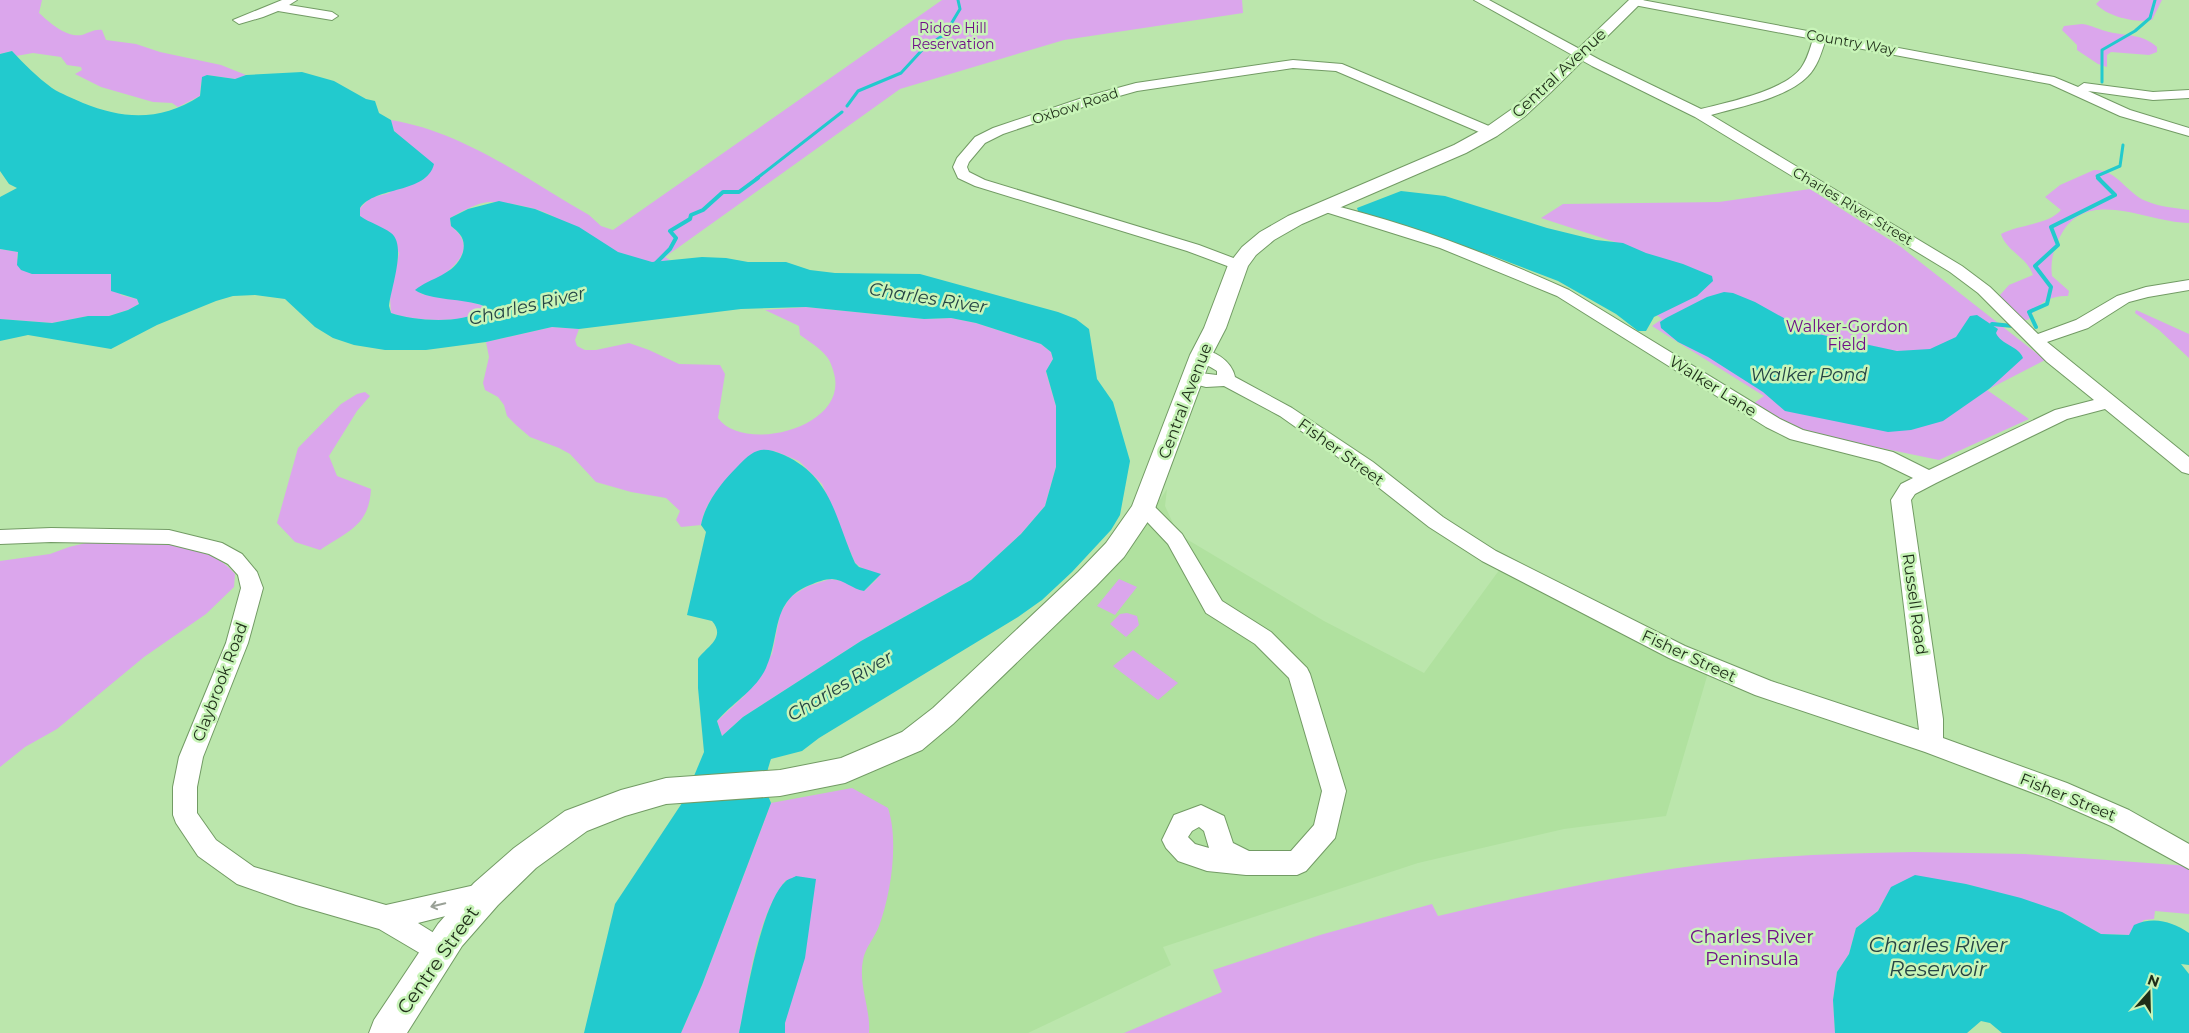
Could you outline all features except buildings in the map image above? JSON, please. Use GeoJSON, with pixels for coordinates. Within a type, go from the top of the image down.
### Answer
{"type":"FeatureCollection","features":[{"type":"Feature","properties":{"kind":"main road","name":"Central Avenue"},"geometry":{"type":"LineString","coordinates":[[731,786],[780,783],[845,770],[912,741],[943,716],[1115,550],[1144,508],[1201,355],[1214,328],[1238,265],[1249,251],[1267,236],[1324,207],[1460,149],[1490,132],[1518,113],[1582,55],[1636,1]]}},
{"type":"Feature","properties":{"kind":"main road","name":"Centre Street"},"geometry":{"type":"LineString","coordinates":[[387,1033],[450,935],[486,894],[525,858],[576,821],[621,803],[666,791],[731,786]]}},
{"type":"Feature","properties":{"kind":"street"},"geometry":{"type":"LineString","coordinates":[[239,20],[277,7],[291,0]]}},
{"type":"Feature","properties":{"kind":"street","name":"Charles River Street"},"geometry":{"type":"LineString","coordinates":[[1480,0],[1582,55],[1700,114],[1956,268],[1984,290],[2053,358],[2189,467]]}},
{"type":"Feature","properties":{"kind":"street","name":"Country Way"},"geometry":{"type":"LineString","coordinates":[[1636,1],[1983,67],[2067,85],[2153,96],[2189,94]]}},
{"type":"Feature","properties":{"kind":"street"},"geometry":{"type":"LineString","coordinates":[[277,7],[332,16]]}},
{"type":"Feature","properties":{"kind":"street"},"geometry":{"type":"LineString","coordinates":[[1700,114],[1768,92],[1801,77],[1814,58],[1820,36]]}},
{"type":"Feature","properties":{"kind":"street","name":"Oxbow Road"},"geometry":{"type":"LineString","coordinates":[[1238,265],[1192,248],[980,183],[963,175],[960,168],[962,161],[980,140],[998,131],[1136,86],[1293,64],[1323,64],[1338,67],[1490,132]]}},
{"type":"Feature","properties":{"kind":"street","name":"Country Way"},"geometry":{"type":"LineString","coordinates":[[2067,85],[2126,113],[2189,132]]}},
{"type":"Feature","properties":{"kind":"street","name":"Walker Lane"},"geometry":{"type":"LineString","coordinates":[[1324,207],[1430,239],[1531,278],[1563,293],[1773,423],[1797,435],[1886,457],[1929,478]]}},
{"type":"Feature","properties":{"kind":"street"},"geometry":{"type":"LineString","coordinates":[[2036,340],[2082,324],[2123,299],[2146,292],[2189,285]]}},
{"type":"Feature","properties":{"kind":"street","name":"Fisher Street"},"geometry":{"type":"LineString","coordinates":[[1201,355],[1215,361],[1225,369],[1227,380]]}},
{"type":"Feature","properties":{"kind":"street","name":"Fisher Street"},"geometry":{"type":"LineString","coordinates":[[1192,378],[1206,381],[1227,380],[1294,418],[1366,467],[1436,522],[1512,569],[1716,670],[1763,688],[1931,744],[2093,805],[2189,857]]}},
{"type":"Feature","properties":{"kind":"street"},"geometry":{"type":"LineString","coordinates":[[1929,478],[2061,414],[2107,403]]}},
{"type":"Feature","properties":{"kind":"street","name":"Russell Road"},"geometry":{"type":"LineString","coordinates":[[1929,478],[1908,489],[1902,496],[1901,504],[1931,719],[1931,744]]}},
{"type":"Feature","properties":{"kind":"street"},"geometry":{"type":"LineString","coordinates":[[1144,508],[1175,539],[1214,607],[1263,638],[1299,674],[1334,791],[1326,830],[1297,863],[1246,863]]}},
{"type":"Feature","properties":{"kind":"street","name":"Claybrook Road"},"geometry":{"type":"LineString","coordinates":[[0,537],[51,535],[169,537],[216,548],[235,559],[247,572],[252,588],[237,643],[228,661],[191,757],[186,787],[185,815],[207,848],[246,876],[296,893],[386,918],[440,952]]}},
{"type":"Feature","properties":{"kind":"street","name":"Claybrook Road"},"geometry":{"type":"LineString","coordinates":[[386,918],[486,894]]}},
{"type":"Feature","properties":{"kind":"shaded area"},"geometry":{"type":"Polygon","coordinates":[[[1167,489],[1165,506],[1178,534],[1324,621],[1424,673],[1500,569],[1708,673],[1666,816],[1564,829],[1418,863],[1163,947],[1171,965],[1028,1033],[683,1033],[729,923],[754,840],[762,787],[813,784],[970,699],[1087,597],[1129,547],[1167,489]]]}},
{"type":"Feature","properties":{"kind":"green space"},"geometry":{"type":"Polygon","coordinates":[[[0,0],[42,0],[39,13],[64,32],[82,35],[102,30],[106,40],[136,44],[160,52],[221,65],[246,75],[235,79],[207,75],[201,83],[200,96],[178,107],[172,103],[153,102],[101,87],[75,74],[82,70],[81,67],[67,65],[61,57],[33,53],[16,56],[12,51],[0,54],[0,0]]]}},
{"type":"Feature","properties":{"kind":"green space","name":"Ridge Hill Reservation"},"geometry":{"type":"Polygon","coordinates":[[[942,0],[1242,0],[1243,13],[1064,40],[900,89],[665,257],[670,260],[653,262],[636,260],[618,253],[551,215],[535,209],[489,202],[479,204],[450,218],[451,226],[461,236],[464,246],[462,255],[448,271],[421,294],[464,300],[484,306],[484,309],[465,318],[439,320],[412,318],[391,313],[390,297],[399,253],[385,230],[371,225],[360,216],[360,208],[370,198],[389,193],[424,157],[394,131],[391,120],[418,126],[444,135],[494,158],[589,215],[601,226],[613,230],[942,0]]]}},
{"type":"Feature","properties":{"kind":"green space"},"geometry":{"type":"Polygon","coordinates":[[[2100,0],[2162,0],[2152,20],[2138,21],[2115,16],[2101,9],[2096,4],[2100,0]]]}},
{"type":"Feature","properties":{"kind":"green space"},"geometry":{"type":"Polygon","coordinates":[[[2082,24],[2146,40],[2157,47],[2157,52],[2149,55],[2111,52],[2107,55],[2107,67],[2098,64],[2077,50],[2077,45],[2062,30],[2064,26],[2082,24]]]}},
{"type":"Feature","properties":{"kind":"green space"},"geometry":{"type":"Polygon","coordinates":[[[2094,170],[2109,173],[2146,201],[2162,206],[2189,210],[2189,223],[2173,222],[2120,211],[2103,210],[2087,212],[2074,219],[2059,238],[2053,254],[2052,265],[2052,276],[2069,291],[2068,296],[2056,297],[2045,301],[2032,313],[2029,319],[2024,321],[2005,305],[2000,295],[2009,285],[2033,275],[2026,263],[2007,245],[2001,234],[2041,222],[2055,215],[2061,210],[2045,197],[2060,185],[2094,170]]]}},
{"type":"Feature","properties":{"kind":"green space","name":"Walker-Gordon Field"},"geometry":{"type":"Polygon","coordinates":[[[1810,189],[1901,247],[2045,360],[1987,390],[2029,419],[1939,460],[1799,431],[1754,403],[1764,396],[1652,326],[1662,319],[1575,253],[1621,244],[1541,218],[1563,204],[1719,202],[1810,189]]]}},
{"type":"Feature","properties":{"kind":"green space"},"geometry":{"type":"Polygon","coordinates":[[[0,249],[18,252],[17,258],[32,274],[111,274],[121,295],[137,299],[139,304],[109,316],[88,316],[52,323],[0,319],[0,249]]]}},
{"type":"Feature","properties":{"kind":"green space"},"geometry":{"type":"Polygon","coordinates":[[[806,307],[924,319],[951,318],[976,323],[1041,344],[1051,352],[1053,359],[1046,372],[1056,406],[1056,467],[1045,506],[1021,534],[971,580],[861,641],[743,717],[722,736],[717,721],[744,696],[772,654],[780,614],[790,597],[808,586],[830,579],[843,581],[864,591],[877,579],[855,563],[822,484],[799,461],[774,451],[740,472],[719,489],[705,511],[701,525],[681,527],[676,520],[680,511],[666,498],[631,492],[596,482],[570,454],[530,437],[516,425],[507,416],[504,405],[498,397],[485,390],[483,383],[489,357],[486,342],[552,327],[579,329],[575,340],[577,346],[585,350],[596,350],[629,343],[679,364],[720,365],[725,374],[718,418],[731,428],[748,434],[768,434],[789,430],[808,422],[824,411],[833,396],[835,378],[827,357],[800,335],[799,326],[765,310],[806,307]]]}},
{"type":"Feature","properties":{"kind":"green space"},"geometry":{"type":"Polygon","coordinates":[[[2136,310],[2189,334],[2189,358],[2159,330],[2135,313],[2136,310]]]}},
{"type":"Feature","properties":{"kind":"green space"},"geometry":{"type":"Polygon","coordinates":[[[365,392],[370,396],[357,411],[329,456],[337,476],[371,489],[366,511],[361,520],[348,532],[320,550],[295,542],[277,523],[298,448],[341,404],[357,394],[365,392]]]}},
{"type":"Feature","properties":{"kind":"green space"},"geometry":{"type":"Polygon","coordinates":[[[103,539],[155,542],[192,549],[209,555],[223,563],[235,574],[234,587],[206,614],[144,657],[57,729],[25,747],[0,767],[0,561],[50,554],[69,547],[103,539]]]}},
{"type":"Feature","properties":{"kind":"green space"},"geometry":{"type":"Polygon","coordinates":[[[1119,579],[1137,587],[1115,615],[1097,606],[1119,579]]]}},
{"type":"Feature","properties":{"kind":"green space"},"geometry":{"type":"Polygon","coordinates":[[[1127,613],[1137,616],[1139,625],[1126,637],[1110,624],[1120,614],[1127,613]]]}},
{"type":"Feature","properties":{"kind":"green space"},"geometry":{"type":"Polygon","coordinates":[[[1133,650],[1178,683],[1158,700],[1113,666],[1133,650]]]}},
{"type":"Feature","properties":{"kind":"green space"},"geometry":{"type":"Polygon","coordinates":[[[852,788],[888,808],[893,836],[892,867],[887,899],[879,926],[863,960],[862,979],[869,1033],[785,1033],[786,880],[775,897],[760,934],[739,1033],[681,1033],[702,985],[771,803],[852,788]]]}},
{"type":"Feature","properties":{"kind":"green space","name":"Charles River Peninsula"},"geometry":{"type":"Polygon","coordinates":[[[1914,852],[2025,854],[2189,866],[2189,914],[2155,911],[2154,919],[2144,920],[2130,935],[2101,934],[2062,912],[1966,884],[1884,899],[1878,911],[1856,928],[1849,954],[1837,972],[1833,1000],[1835,1033],[1124,1033],[1222,992],[1213,970],[1320,935],[1432,904],[1438,916],[1580,885],[1689,867],[1796,856],[1914,852]]]}},
{"type":"Feature","properties":{"kind":"water","name":"Charles River"},"geometry":{"type":"Polygon","coordinates":[[[12,51],[46,84],[56,90],[98,109],[128,115],[157,114],[185,104],[200,96],[202,77],[207,75],[235,79],[246,75],[302,72],[334,81],[366,99],[375,101],[379,113],[391,120],[394,131],[434,164],[429,174],[422,180],[377,196],[367,201],[360,208],[360,216],[391,233],[396,239],[398,247],[397,267],[389,306],[391,313],[401,316],[437,320],[462,318],[482,311],[484,306],[476,303],[438,298],[415,290],[449,271],[460,260],[464,247],[463,240],[460,234],[451,226],[450,218],[468,209],[499,201],[535,209],[579,227],[618,252],[652,262],[702,257],[726,258],[748,262],[786,262],[810,270],[835,273],[920,274],[1058,312],[1076,319],[1089,329],[1097,379],[1113,402],[1130,461],[1120,515],[1111,530],[1072,572],[1042,600],[1018,617],[819,738],[802,751],[771,759],[766,781],[771,803],[702,985],[681,1033],[584,1033],[615,904],[684,800],[704,752],[698,688],[698,659],[716,638],[717,633],[712,621],[687,615],[706,532],[701,525],[706,509],[715,493],[748,456],[758,450],[769,450],[784,455],[800,464],[813,475],[822,487],[830,500],[855,563],[859,567],[881,574],[864,591],[841,581],[829,579],[810,585],[797,592],[788,600],[782,610],[771,656],[762,676],[717,721],[722,736],[743,717],[861,641],[971,580],[1021,534],[1045,506],[1056,467],[1056,406],[1046,371],[1053,359],[1051,352],[1041,344],[976,323],[951,318],[924,319],[806,307],[741,309],[579,329],[552,327],[486,342],[426,350],[385,350],[354,345],[333,338],[315,327],[285,299],[255,295],[233,296],[216,301],[157,325],[111,349],[28,335],[0,341],[0,319],[52,323],[88,316],[109,316],[139,304],[137,299],[111,291],[111,274],[32,274],[21,270],[17,265],[18,252],[0,249],[0,197],[17,188],[9,184],[0,171],[0,54],[12,51]]]}},
{"type":"Feature","properties":{"kind":"water"},"geometry":{"type":"Polygon","coordinates":[[[1401,191],[1445,196],[1547,228],[1596,240],[1623,243],[1712,276],[1713,281],[1697,296],[1654,317],[1646,331],[1638,331],[1616,314],[1558,281],[1493,256],[1359,214],[1357,208],[1401,191]]]}},
{"type":"Feature","properties":{"kind":"water","name":"Walker Pond"},"geometry":{"type":"Polygon","coordinates":[[[1724,292],[1733,293],[1755,302],[1809,332],[1897,351],[1930,349],[1956,337],[1970,316],[1977,315],[1998,329],[1996,333],[1998,337],[2018,351],[2023,358],[1989,389],[1943,421],[1911,430],[1888,432],[1785,411],[1763,392],[1708,357],[1678,342],[1661,328],[1660,322],[1666,318],[1707,297],[1724,292]]]}},
{"type":"Feature","properties":{"kind":"water","name":"Charles River Reservoir"},"geometry":{"type":"Polygon","coordinates":[[[1915,875],[1966,884],[2021,898],[2062,912],[2101,934],[2129,935],[2134,925],[2155,920],[2176,925],[2183,929],[2189,933],[2189,965],[2181,964],[2189,974],[2189,1033],[2002,1033],[1990,1023],[1981,1021],[1967,1033],[1835,1033],[1833,1000],[1837,972],[1849,954],[1856,928],[1878,911],[1891,887],[1915,875]]]}},
{"type":"Feature","properties":{"kind":"water"},"geometry":{"type":"Polygon","coordinates":[[[796,876],[816,879],[805,958],[785,1023],[785,1033],[739,1033],[750,976],[769,909],[777,892],[786,881],[796,876]]]}},
{"type":"Feature","properties":{"kind":"waterway"},"geometry":{"type":"LineString","coordinates":[[847,106],[858,91],[901,73],[923,49],[945,34],[960,9],[958,0]]}},
{"type":"Feature","properties":{"kind":"waterway"},"geometry":{"type":"LineString","coordinates":[[2102,82],[2102,50],[2135,31],[2150,18],[2155,0]]}},
{"type":"Feature","properties":{"kind":"waterway"},"geometry":{"type":"LineString","coordinates":[[756,179],[842,112]]}},
{"type":"Feature","properties":{"kind":"waterway"},"geometry":{"type":"LineString","coordinates":[[2100,179],[2097,176],[2120,166],[2123,145]]}},
{"type":"Feature","properties":{"kind":"waterway"},"geometry":{"type":"LineString","coordinates":[[654,265],[670,249],[676,238],[670,231],[690,219],[691,215],[703,210],[723,192],[739,192],[758,178]]}},
{"type":"Feature","properties":{"kind":"waterway"},"geometry":{"type":"LineString","coordinates":[[2036,327],[2029,312],[2047,304],[2051,287],[2035,266],[2058,245],[2051,227],[2115,195],[2098,178]]}},
{"type":"Feature","properties":{"kind":"waterway"},"geometry":{"type":"LineString","coordinates":[[1992,324],[2013,326]]}}]}
